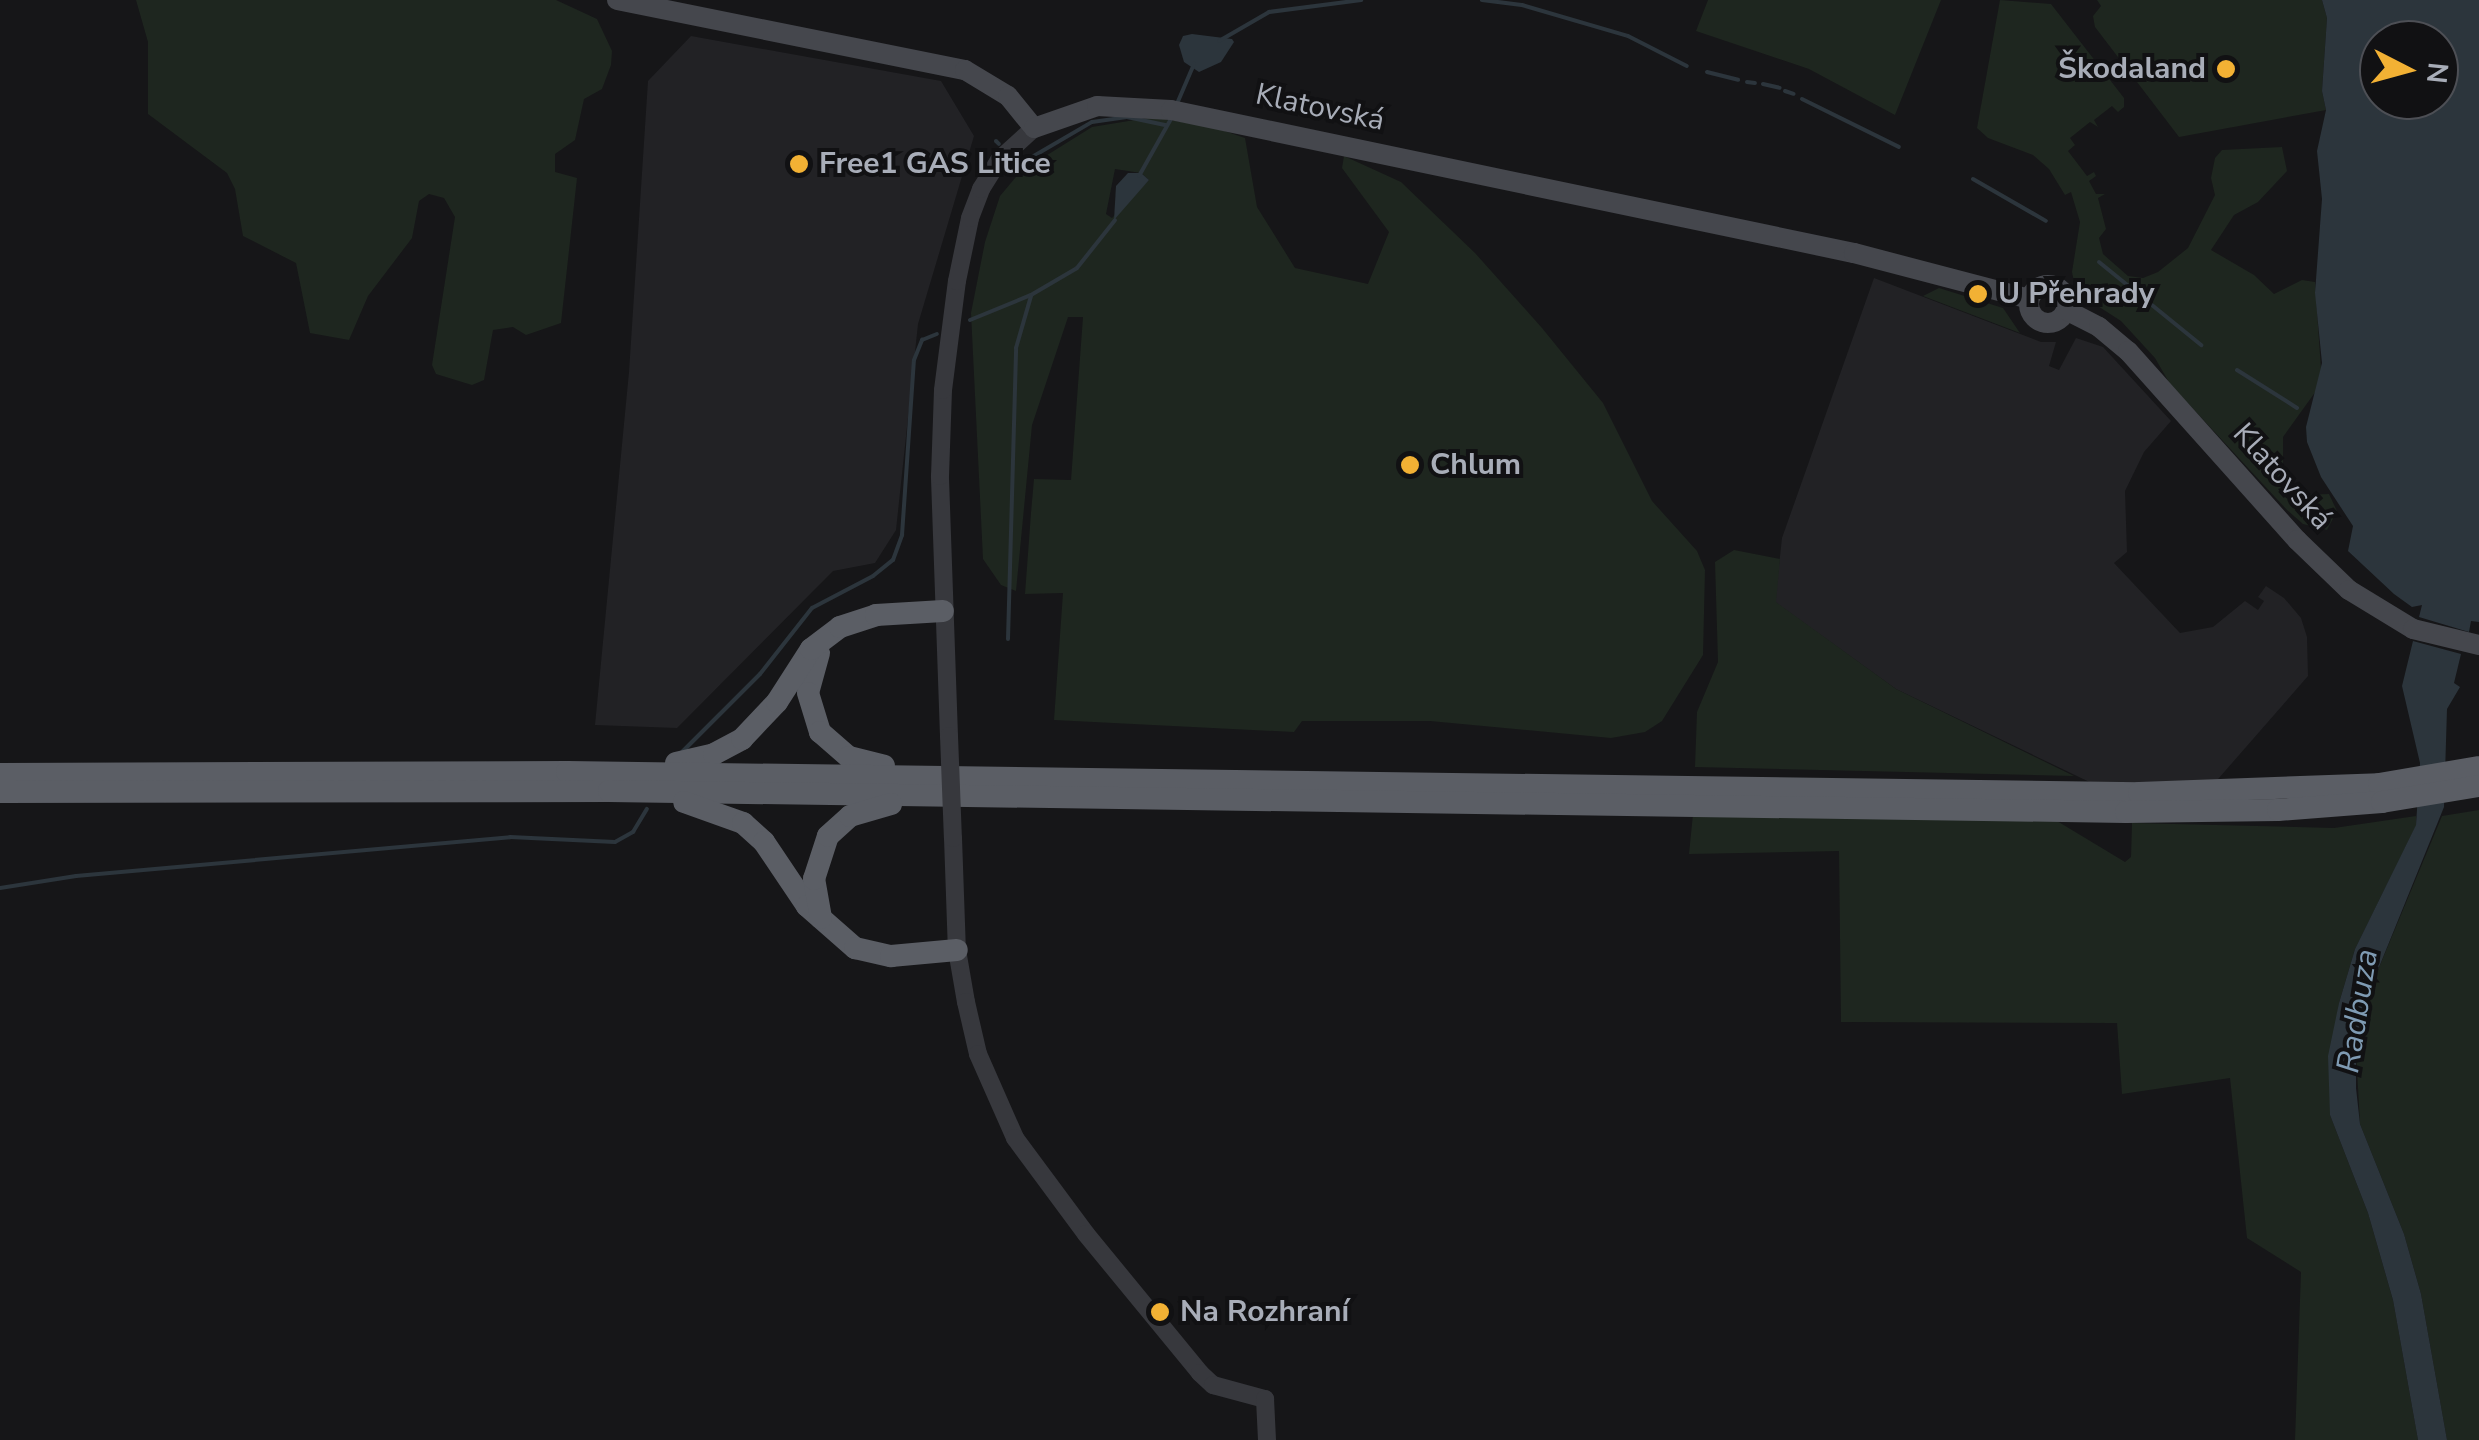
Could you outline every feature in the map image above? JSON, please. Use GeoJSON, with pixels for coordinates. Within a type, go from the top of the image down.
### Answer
{"type":"FeatureCollection","features":[{"type":"Feature","properties":{"kind":"highway"},"geometry":{"type":"LineString","coordinates":[[566,772],[588,763],[679,763],[729,747],[765,718],[811,649],[840,627],[864,617],[943,611]]}},
{"type":"Feature","properties":{"kind":"highway"},"geometry":{"type":"LineString","coordinates":[[823,640],[808,693],[814,720],[828,742],[849,757],[874,764],[932,768],[972,777]]}},
{"type":"Feature","properties":{"kind":"highway"},"geometry":{"type":"LineString","coordinates":[[0,774],[566,772],[2064,792],[2279,790],[2379,784],[2479,767]]}},
{"type":"Feature","properties":{"kind":"highway"},"geometry":{"type":"LineString","coordinates":[[0,792],[609,791],[2126,812],[2278,810],[2382,802],[2479,786]]}},
{"type":"Feature","properties":{"kind":"highway"},"geometry":{"type":"LineString","coordinates":[[609,791],[627,799],[675,800],[715,810],[743,823],[764,842],[822,922],[845,943],[868,953],[925,955],[958,950]]}},
{"type":"Feature","properties":{"kind":"highway"},"geometry":{"type":"LineString","coordinates":[[822,922],[814,879],[821,849],[839,824],[862,811],[892,804],[1064,807],[1104,798]]}},
{"type":"Feature","properties":{"kind":"main road"},"geometry":{"type":"LineString","coordinates":[[617,0],[965,70],[1008,96],[1034,128]]}},
{"type":"Feature","properties":{"kind":"main road","name":"Klatovská"},"geometry":{"type":"LineString","coordinates":[[1034,128],[1097,106],[1176,110],[1836,249],[2029,299],[2032,314],[2042,322],[2056,322],[2066,310],[2104,330],[2128,351],[2297,540],[2349,590],[2413,629],[2479,645]]}},
{"type":"Feature","properties":{"kind":"street"},"geometry":{"type":"LineString","coordinates":[[1034,128],[990,173],[970,218],[943,397],[943,611],[958,950],[978,1054],[1015,1138],[1086,1234],[1200,1373],[1214,1385],[1265,1400],[1266,1440]]}},
{"type":"Feature","properties":{"kind":"shaded area"},"geometry":{"type":"Polygon","coordinates":[[[136,0],[556,0],[597,19],[612,51],[611,65],[602,89],[584,99],[575,140],[555,154],[555,172],[577,178],[561,323],[526,335],[513,327],[493,330],[484,380],[472,385],[436,374],[432,365],[455,217],[444,198],[429,194],[419,201],[412,238],[368,296],[349,340],[310,333],[296,263],[243,236],[235,189],[227,173],[148,114],[148,42],[136,0]]]}},
{"type":"Feature","properties":{"kind":"shaded area"},"geometry":{"type":"Polygon","coordinates":[[[1708,0],[1941,0],[1895,115],[1809,69],[1696,31],[1708,0]]]}},
{"type":"Feature","properties":{"kind":"shaded area"},"geometry":{"type":"Polygon","coordinates":[[[2000,0],[2051,4],[2124,98],[2124,107],[2118,112],[2112,106],[2094,120],[2098,127],[2090,122],[2070,138],[2075,145],[2068,151],[2087,176],[2094,172],[2096,176],[2089,181],[2096,194],[2105,194],[2098,198],[2106,229],[2099,238],[2103,254],[2128,276],[2143,278],[2158,272],[2188,248],[2215,195],[2211,178],[2215,158],[2222,150],[2282,147],[2287,171],[2258,202],[2234,215],[2211,250],[2254,275],[2274,294],[2302,280],[2315,282],[2321,369],[2316,391],[2283,437],[2283,472],[2291,489],[2301,495],[2329,494],[2337,511],[2327,530],[2303,524],[2287,510],[2170,384],[2155,358],[2121,321],[2076,292],[2072,272],[2080,222],[2071,192],[2065,195],[2049,169],[2033,155],[1988,138],[1977,128],[2000,0]]]}},
{"type":"Feature","properties":{"kind":"shaded area","name":"Škodaland"},"geometry":{"type":"Polygon","coordinates":[[[2097,0],[2322,0],[2327,18],[2322,91],[2326,110],[2179,137],[2095,27],[2093,16],[2101,6],[2097,0]]]}},
{"type":"Feature","properties":{"kind":"shaded area"},"geometry":{"type":"Polygon","coordinates":[[[691,36],[941,81],[974,136],[918,324],[896,530],[875,563],[833,571],[677,728],[595,725],[629,372],[648,81],[691,36]]]}},
{"type":"Feature","properties":{"kind":"shaded area"},"geometry":{"type":"Polygon","coordinates":[[[1153,117],[1216,128],[1245,138],[1257,207],[1295,268],[1368,284],[1389,232],[1342,168],[1344,156],[1401,182],[1475,253],[1603,403],[1652,501],[1697,551],[1705,570],[1703,655],[1662,721],[1645,732],[1611,738],[1430,721],[1302,721],[1294,732],[1054,720],[1063,593],[1025,594],[1034,479],[1071,480],[1083,317],[1068,317],[1032,425],[1016,591],[1001,585],[983,559],[971,313],[985,242],[1000,196],[1020,172],[1092,127],[1153,117]],[[1115,169],[1106,214],[1112,218],[1149,180],[1141,173],[1115,169]]]}},
{"type":"Feature","properties":{"kind":"shaded area"},"geometry":{"type":"Polygon","coordinates":[[[1874,278],[2041,342],[2056,342],[2049,366],[2059,370],[2076,338],[2103,347],[2171,421],[2144,452],[2125,491],[2127,552],[2114,563],[2180,633],[2213,627],[2245,601],[2258,610],[2264,601],[2258,597],[2266,586],[2284,598],[2301,618],[2307,637],[2308,676],[2212,786],[2131,802],[1896,689],[1775,602],[1782,538],[1874,278]]]}},
{"type":"Feature","properties":{"kind":"shaded area"},"geometry":{"type":"Polygon","coordinates":[[[1939,288],[2003,308],[2020,333],[1923,296],[1939,288]]]}},
{"type":"Feature","properties":{"kind":"shaded area"},"geometry":{"type":"Polygon","coordinates":[[[1734,550],[1780,559],[1776,602],[1896,689],[2074,776],[1695,767],[1697,712],[1718,662],[1715,562],[1734,550]]]}},
{"type":"Feature","properties":{"kind":"shaded area"},"geometry":{"type":"Polygon","coordinates":[[[2479,810],[2479,1440],[2447,1440],[2421,1294],[2404,1234],[2360,1124],[2356,1051],[2373,982],[2442,816],[2479,810]]]}},
{"type":"Feature","properties":{"kind":"shaded area"},"geometry":{"type":"Polygon","coordinates":[[[1693,814],[2057,821],[2125,862],[2131,857],[2132,823],[2334,828],[2416,816],[2416,826],[2355,949],[2339,1003],[2330,1115],[2368,1213],[2393,1300],[2418,1440],[2295,1440],[2301,1272],[2247,1238],[2230,1078],[2122,1094],[2117,1023],[1841,1022],[1839,851],[1689,854],[1693,814]]]}},
{"type":"Feature","properties":{"kind":"water"},"geometry":{"type":"Polygon","coordinates":[[[2322,0],[2479,0],[2479,622],[2471,621],[2469,632],[2419,617],[2422,605],[2412,607],[2394,594],[2348,551],[2353,526],[2321,477],[2307,442],[2306,427],[2322,363],[2315,293],[2322,199],[2317,151],[2326,110],[2322,91],[2327,18],[2322,0]]]}},
{"type":"Feature","properties":{"kind":"water"},"geometry":{"type":"Polygon","coordinates":[[[1192,34],[1234,42],[1221,62],[1199,72],[1184,62],[1179,45],[1183,36],[1192,34]]]}},
{"type":"Feature","properties":{"kind":"water"},"geometry":{"type":"Polygon","coordinates":[[[1128,173],[1141,173],[1149,180],[1114,220],[1116,186],[1128,173]]]}},
{"type":"Feature","properties":{"kind":"water","name":"Radbuza"},"geometry":{"type":"Polygon","coordinates":[[[2413,641],[2461,654],[2454,683],[2460,687],[2447,709],[2444,807],[2373,982],[2356,1051],[2356,1088],[2360,1124],[2404,1234],[2421,1294],[2447,1440],[2418,1440],[2393,1300],[2368,1213],[2330,1115],[2328,1056],[2355,949],[2416,825],[2420,763],[2402,686],[2413,641]]]}},
{"type":"Feature","properties":{"kind":"waterway"},"geometry":{"type":"LineString","coordinates":[[1219,41],[1269,12],[1361,0]]}},
{"type":"Feature","properties":{"kind":"waterway"},"geometry":{"type":"LineString","coordinates":[[1482,0],[1522,5],[1628,36],[1687,66]]}},
{"type":"Feature","properties":{"kind":"waterway"},"geometry":{"type":"LineString","coordinates":[[1176,106],[1194,64]]}},
{"type":"Feature","properties":{"kind":"waterway"},"geometry":{"type":"LineString","coordinates":[[1707,72],[1738,80]]}},
{"type":"Feature","properties":{"kind":"waterway"},"geometry":{"type":"LineString","coordinates":[[1747,82],[1755,83]]}},
{"type":"Feature","properties":{"kind":"waterway"},"geometry":{"type":"LineString","coordinates":[[1763,84],[1780,88]]}},
{"type":"Feature","properties":{"kind":"waterway"},"geometry":{"type":"LineString","coordinates":[[1785,91],[1794,94]]}},
{"type":"Feature","properties":{"kind":"waterway"},"geometry":{"type":"LineString","coordinates":[[1802,99],[1899,147]]}},
{"type":"Feature","properties":{"kind":"waterway"},"geometry":{"type":"LineString","coordinates":[[1020,164],[1092,122],[1127,117],[1166,125]]}},
{"type":"Feature","properties":{"kind":"waterway"},"geometry":{"type":"LineString","coordinates":[[1139,176],[1171,119]]}},
{"type":"Feature","properties":{"kind":"waterway"},"geometry":{"type":"LineString","coordinates":[[996,141],[999,144]]}},
{"type":"Feature","properties":{"kind":"waterway"},"geometry":{"type":"LineString","coordinates":[[1973,179],[2046,221]]}},
{"type":"Feature","properties":{"kind":"waterway"},"geometry":{"type":"LineString","coordinates":[[970,320],[1031,295],[1077,268],[1115,220]]}},
{"type":"Feature","properties":{"kind":"waterway"},"geometry":{"type":"LineString","coordinates":[[2099,262],[2201,345]]}},
{"type":"Feature","properties":{"kind":"waterway"},"geometry":{"type":"LineString","coordinates":[[1008,639],[1016,348],[1031,296]]}},
{"type":"Feature","properties":{"kind":"waterway"},"geometry":{"type":"LineString","coordinates":[[682,752],[760,674],[812,608],[873,576],[893,560],[902,535],[914,360],[922,340],[937,334]]}},
{"type":"Feature","properties":{"kind":"waterway"},"geometry":{"type":"LineString","coordinates":[[2237,370],[2297,408]]}},
{"type":"Feature","properties":{"kind":"waterway"},"geometry":{"type":"LineString","coordinates":[[0,888],[76,876],[510,837],[615,842],[633,832],[647,809]]}},
{"type":"Feature","properties":{"kind":"place","name":"Škodaland"},"geometry":{"type":"Point","coordinates":[2226,69]}},
{"type":"Feature","properties":{"kind":"place","name":"Free1 GAS Litice"},"geometry":{"type":"Point","coordinates":[799,164]}},
{"type":"Feature","properties":{"kind":"place","name":"U Přehrady"},"geometry":{"type":"Point","coordinates":[1978,294]}},
{"type":"Feature","properties":{"kind":"place","name":"Chlum"},"geometry":{"type":"Point","coordinates":[1410,465]}},
{"type":"Feature","properties":{"kind":"place","name":"Na Rozhraní"},"geometry":{"type":"Point","coordinates":[1160,1312]}}]}
